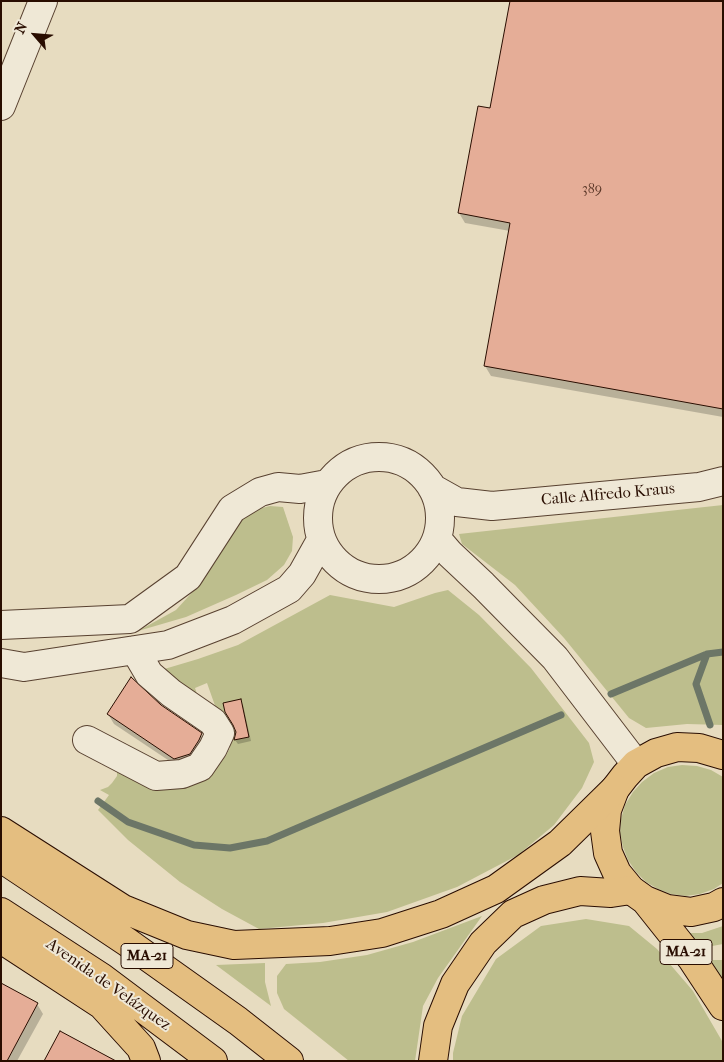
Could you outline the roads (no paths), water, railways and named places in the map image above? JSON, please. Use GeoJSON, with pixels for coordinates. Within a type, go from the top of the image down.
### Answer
{"type":"FeatureCollection","features":[{"type":"Feature","properties":{"kind":"main road"},"geometry":{"type":"LineString","coordinates":[[1,830],[123,909],[187,935],[234,945],[330,941],[391,930],[441,914],[496,889],[560,843],[615,789],[636,764],[656,753],[677,747],[699,748],[722,754]]}},
{"type":"Feature","properties":{"kind":"main road"},"geometry":{"type":"LineString","coordinates":[[615,789],[607,810],[605,831],[608,853],[617,873],[638,895],[667,909],[691,912],[714,907],[723,902]]}},
{"type":"Feature","properties":{"kind":"main road","name":"MA-21"},"geometry":{"type":"LineString","coordinates":[[1,858],[135,947],[238,1020],[289,1061]]}},
{"type":"Feature","properties":{"kind":"main road"},"geometry":{"type":"LineString","coordinates":[[433,1061],[438,1026],[455,984],[483,943],[513,914],[544,900],[580,891],[638,895]]}},
{"type":"Feature","properties":{"kind":"main road","name":"MA-21"},"geometry":{"type":"LineString","coordinates":[[638,895],[692,959],[723,1006]]}},
{"type":"Feature","properties":{"kind":"main road","name":"Avenida de Velázquez"},"geometry":{"type":"LineString","coordinates":[[1,912],[101,977],[213,1061]]}},
{"type":"Feature","properties":{"kind":"main road"},"geometry":{"type":"LineString","coordinates":[[1,939],[102,1005],[141,1048],[146,1061]]}},
{"type":"Feature","properties":{"kind":"street"},"geometry":{"type":"LineString","coordinates":[[1,106],[43,1]]}},
{"type":"Feature","properties":{"kind":"street"},"geometry":{"type":"LineString","coordinates":[[260,492],[281,498],[305,511],[319,531],[330,556],[345,570],[360,576],[382,580],[401,576],[418,566],[431,553],[438,532],[439,510],[432,488],[425,477],[412,466],[396,458],[376,456],[357,460],[340,470],[327,484],[319,502],[319,531],[302,574],[289,589]]}},
{"type":"Feature","properties":{"kind":"street","name":"Calle Alfredo Kraus"},"geometry":{"type":"LineString","coordinates":[[432,488],[457,502],[492,506],[699,486],[723,481]]}},
{"type":"Feature","properties":{"kind":"street"},"geometry":{"type":"LineString","coordinates":[[1,624],[130,619],[188,577],[232,509],[260,492],[278,488],[300,489],[327,484]]}},
{"type":"Feature","properties":{"kind":"street","name":"Calle Alfredo Kraus"},"geometry":{"type":"LineString","coordinates":[[438,532],[492,506]]}},
{"type":"Feature","properties":{"kind":"street"},"geometry":{"type":"LineString","coordinates":[[438,532],[450,554],[555,658],[636,764]]}},
{"type":"Feature","properties":{"kind":"street"},"geometry":{"type":"LineString","coordinates":[[418,566],[476,580]]}},
{"type":"Feature","properties":{"kind":"street"},"geometry":{"type":"LineString","coordinates":[[1,663],[24,667],[168,645],[233,620],[289,589],[328,578],[360,576]]}},
{"type":"Feature","properties":{"kind":"street"},"geometry":{"type":"LineString","coordinates":[[87,740],[156,776],[182,774],[200,767],[213,748],[220,734],[213,722],[171,693],[149,674],[135,650]]}},
{"type":"Feature","properties":{"kind":"waterway"},"geometry":{"type":"LineString","coordinates":[[611,694],[707,654],[723,652]]}},
{"type":"Feature","properties":{"kind":"waterway"},"geometry":{"type":"LineString","coordinates":[[707,654],[696,684],[710,725]]}},
{"type":"Feature","properties":{"kind":"waterway"},"geometry":{"type":"LineString","coordinates":[[98,801],[128,822],[194,845],[230,848],[267,841],[561,715]]}}]}
